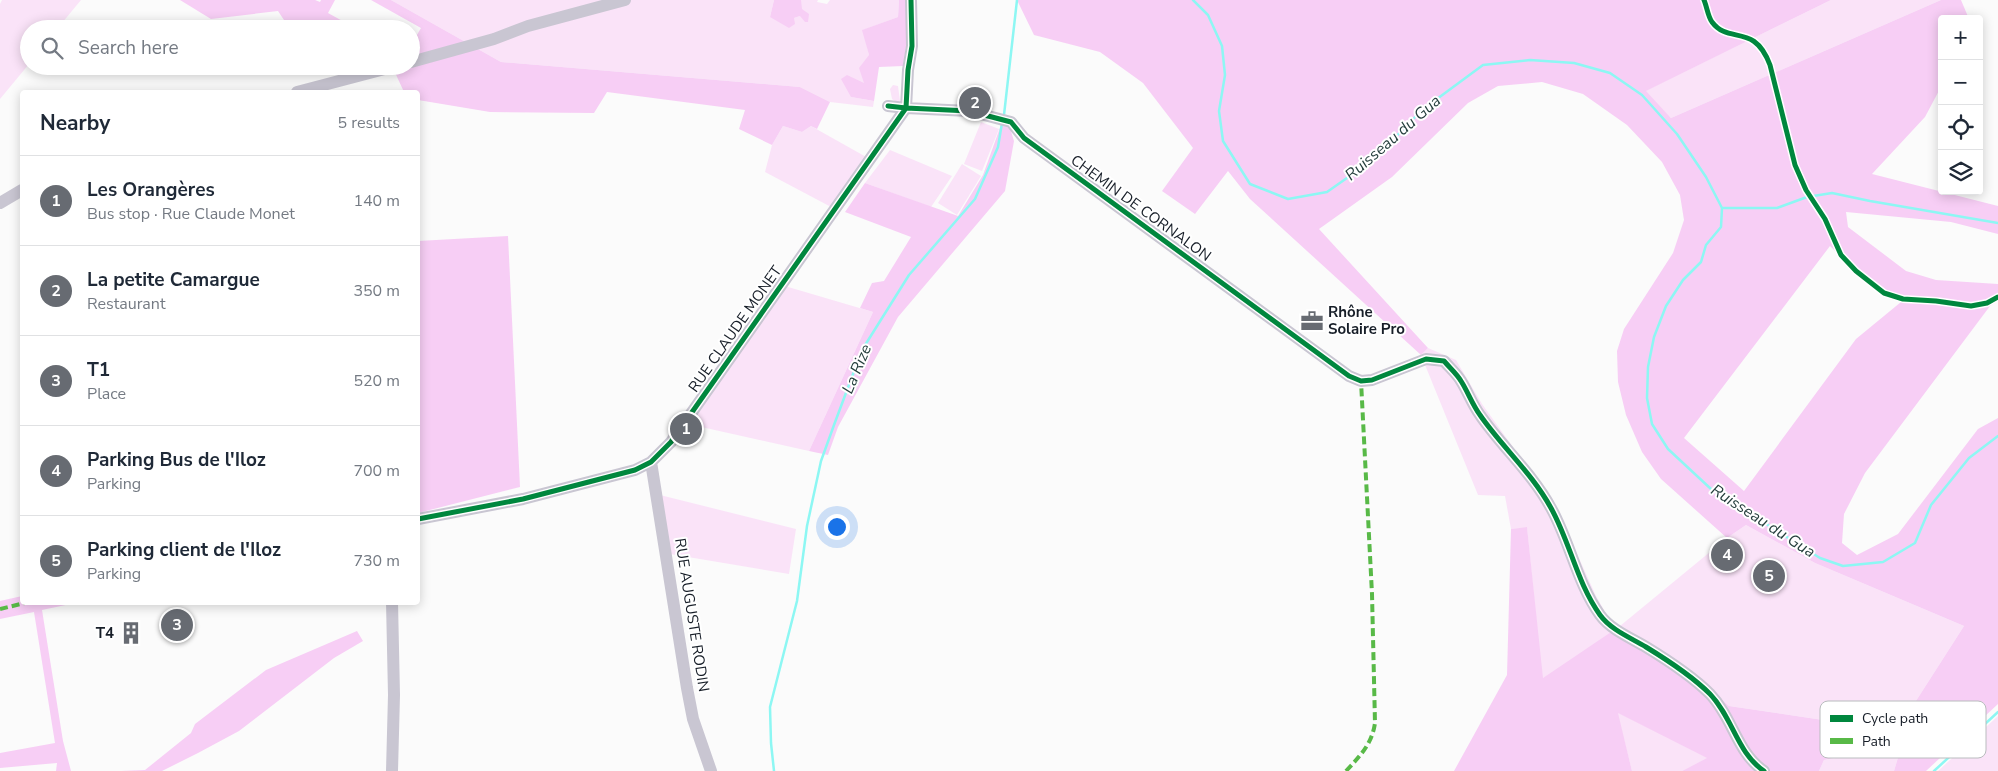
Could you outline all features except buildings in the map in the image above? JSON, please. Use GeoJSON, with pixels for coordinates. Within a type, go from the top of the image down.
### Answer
{"type":"FeatureCollection","features":[{"type":"Feature","properties":{"kind":"street"},"geometry":{"type":"LineString","coordinates":[[420,60],[494,40],[528,26],[625,0]]}},
{"type":"Feature","properties":{"kind":"street"},"geometry":{"type":"LineString","coordinates":[[906,108],[908,70],[912,46],[911,0]]}},
{"type":"Feature","properties":{"kind":"street"},"geometry":{"type":"LineString","coordinates":[[305,90],[362,75]]}},
{"type":"Feature","properties":{"kind":"street","name":"CHEMIN DE CORNALON"},"geometry":{"type":"LineString","coordinates":[[888,106],[969,111],[1004,120],[1024,138],[1342,371],[1361,381],[1372,380],[1426,359],[1444,361],[1461,380],[1480,414],[1526,470],[1552,508],[1590,599],[1601,617],[1620,632],[1666,659],[1710,694],[1726,715],[1736,738],[1748,756],[1756,766],[1764,771]]}},
{"type":"Feature","properties":{"kind":"street","name":"RUE CLAUDE MONET"},"geometry":{"type":"LineString","coordinates":[[420,518],[447,514],[576,486],[635,470],[651,462],[671,442],[906,108]]}},
{"type":"Feature","properties":{"kind":"street"},"geometry":{"type":"LineString","coordinates":[[0,202],[20,191]]}},
{"type":"Feature","properties":{"kind":"street","name":"RUE AUGUSTE RODIN"},"geometry":{"type":"LineString","coordinates":[[651,462],[690,704],[693,719],[711,771]]}},
{"type":"Feature","properties":{"kind":"street","name":"RUE CLAUDE MONET"},"geometry":{"type":"LineString","coordinates":[[420,526],[447,514]]}},
{"type":"Feature","properties":{"kind":"street"},"geometry":{"type":"LineString","coordinates":[[392,605],[394,695],[392,771]]}},
{"type":"Feature","properties":{"kind":"shaded area"},"geometry":{"type":"Polygon","coordinates":[[[2,0],[81,0],[64,20],[20,20],[20,75],[0,99],[0,4],[2,0]]]}},
{"type":"Feature","properties":{"kind":"shaded area"},"geometry":{"type":"Polygon","coordinates":[[[180,0],[315,0],[320,2],[321,0],[335,0],[328,13],[341,20],[284,20],[278,11],[211,19],[180,0]]]}},
{"type":"Feature","properties":{"kind":"shaded area"},"geometry":{"type":"Polygon","coordinates":[[[371,0],[391,0],[501,62],[800,87],[830,102],[817,129],[811,126],[802,132],[783,126],[772,145],[739,129],[745,110],[607,92],[594,113],[490,112],[420,100],[420,90],[403,90],[396,75],[420,75],[420,20],[407,20],[371,0]]]}},
{"type":"Feature","properties":{"kind":"shaded area"},"geometry":{"type":"Polygon","coordinates":[[[391,0],[774,0],[770,17],[794,18],[800,16],[801,0],[818,0],[817,2],[827,4],[830,0],[899,0],[898,17],[863,30],[869,55],[864,84],[851,97],[874,101],[873,107],[830,102],[800,87],[501,62],[391,0]]]}},
{"type":"Feature","properties":{"kind":"shaded area"},"geometry":{"type":"Polygon","coordinates":[[[774,0],[801,0],[802,9],[809,14],[808,22],[805,22],[800,16],[794,18],[795,24],[789,28],[770,17],[774,0]]]}},
{"type":"Feature","properties":{"kind":"shaded area"},"geometry":{"type":"Polygon","coordinates":[[[899,0],[908,0],[908,34],[903,66],[879,67],[874,101],[851,97],[841,79],[847,75],[864,83],[859,68],[869,55],[862,30],[898,17],[899,0]]]}},
{"type":"Feature","properties":{"kind":"shaded area"},"geometry":{"type":"Polygon","coordinates":[[[1017,0],[1831,0],[1646,91],[1671,118],[1941,0],[1961,0],[1967,15],[1938,15],[1938,93],[1925,117],[1872,174],[1938,191],[1938,195],[1955,195],[1998,206],[1998,234],[1951,222],[1846,212],[1848,227],[1906,271],[1936,280],[1998,284],[1998,301],[1990,306],[1865,473],[1844,514],[1842,543],[1857,555],[1898,534],[1978,429],[1998,418],[1998,704],[1986,715],[1986,701],[1916,701],[1964,626],[1815,563],[1746,525],[1727,538],[1661,479],[1642,452],[1626,415],[1618,382],[1617,351],[1624,329],[1673,253],[1684,220],[1680,195],[1662,162],[1627,125],[1583,94],[1542,82],[1498,86],[1468,103],[1392,177],[1319,229],[1428,348],[1421,355],[1250,199],[1228,171],[1195,214],[1162,191],[1193,148],[1143,83],[1100,52],[1034,35],[1017,0]],[[1830,246],[1684,438],[1744,491],[1856,339],[1901,302],[1861,279],[1830,246]]]}},
{"type":"Feature","properties":{"kind":"shaded area"},"geometry":{"type":"Polygon","coordinates":[[[1831,0],[1941,0],[1671,118],[1645,91],[1831,0]]]}},
{"type":"Feature","properties":{"kind":"shaded area"},"geometry":{"type":"Polygon","coordinates":[[[893,85],[898,86],[900,101],[896,102],[892,99],[890,89],[893,85]]]}},
{"type":"Feature","properties":{"kind":"shaded area"},"geometry":{"type":"Polygon","coordinates":[[[981,122],[999,129],[982,171],[964,164],[981,122]]]}},
{"type":"Feature","properties":{"kind":"shaded area"},"geometry":{"type":"Polygon","coordinates":[[[1001,125],[1010,128],[1014,141],[1005,191],[898,317],[838,427],[828,455],[809,451],[873,312],[860,308],[872,283],[884,281],[911,237],[845,212],[865,183],[958,216],[983,175],[1001,125]]]}},
{"type":"Feature","properties":{"kind":"shaded area"},"geometry":{"type":"Polygon","coordinates":[[[783,126],[802,132],[811,126],[868,158],[833,208],[765,172],[772,145],[783,126]]]}},
{"type":"Feature","properties":{"kind":"shaded area"},"geometry":{"type":"Polygon","coordinates":[[[890,150],[952,176],[931,207],[865,183],[890,150]]]}},
{"type":"Feature","properties":{"kind":"shaded area"},"geometry":{"type":"Polygon","coordinates":[[[962,164],[981,176],[957,215],[938,203],[962,164]]]}},
{"type":"Feature","properties":{"kind":"shaded area"},"geometry":{"type":"Polygon","coordinates":[[[508,236],[520,487],[420,512],[420,241],[508,236]]]}},
{"type":"Feature","properties":{"kind":"shaded area"},"geometry":{"type":"Polygon","coordinates":[[[778,284],[873,312],[809,451],[679,422],[778,284]]]}},
{"type":"Feature","properties":{"kind":"shaded area"},"geometry":{"type":"Polygon","coordinates":[[[1428,348],[1456,360],[1482,404],[1556,507],[1596,596],[1608,617],[1620,626],[1727,538],[1746,525],[1815,563],[1964,626],[1916,701],[1820,701],[1820,720],[1729,706],[1685,666],[1542,678],[1527,528],[1511,529],[1505,496],[1478,495],[1421,355],[1428,348]]]}},
{"type":"Feature","properties":{"kind":"shaded area"},"geometry":{"type":"Polygon","coordinates":[[[660,495],[796,529],[789,574],[670,554],[660,495]]]}},
{"type":"Feature","properties":{"kind":"shaded area"},"geometry":{"type":"Polygon","coordinates":[[[1527,527],[1543,678],[1620,626],[1685,666],[1729,706],[1820,720],[1820,758],[1834,758],[1824,760],[1819,771],[1682,771],[1707,758],[1618,713],[1632,771],[1454,771],[1507,675],[1511,529],[1527,527]]]}},
{"type":"Feature","properties":{"kind":"shaded area"},"geometry":{"type":"Polygon","coordinates":[[[20,596],[20,605],[66,605],[42,610],[63,741],[71,771],[56,771],[57,763],[0,768],[0,753],[55,743],[34,612],[0,619],[0,601],[20,596]]]}},
{"type":"Feature","properties":{"kind":"shaded area"},"geometry":{"type":"Polygon","coordinates":[[[357,631],[363,641],[334,658],[239,731],[162,771],[121,771],[145,770],[191,733],[195,724],[266,670],[357,631]]]}},
{"type":"Feature","properties":{"kind":"shaded area"},"geometry":{"type":"Polygon","coordinates":[[[1617,712],[1708,758],[1682,771],[1632,771],[1617,712]]]}},
{"type":"Feature","properties":{"kind":"shaded area"},"geometry":{"type":"Polygon","coordinates":[[[1998,716],[1998,771],[1938,771],[1952,758],[1986,758],[1986,727],[1998,716]]]}},
{"type":"Feature","properties":{"kind":"shaded area"},"geometry":{"type":"Polygon","coordinates":[[[1836,758],[1898,758],[1894,771],[1819,771],[1824,760],[1836,758]]]}},
{"type":"Feature","properties":{"kind":"shaded area"},"geometry":{"type":"Polygon","coordinates":[[[1898,758],[1940,758],[1926,771],[1894,771],[1898,758]]]}},
{"type":"Feature","properties":{"kind":"waterway","name":"La Rize"},"geometry":{"type":"LineString","coordinates":[[1004,115],[1017,0]]}},
{"type":"Feature","properties":{"kind":"waterway","name":"Ruisseau du Gua"},"geometry":{"type":"LineString","coordinates":[[1193,0],[1208,15],[1222,46],[1225,75],[1219,111],[1223,141],[1250,184],[1288,199],[1327,192],[1374,159],[1422,110],[1483,65],[1530,60],[1574,63],[1610,73],[1642,95],[1677,134],[1706,177],[1722,208],[1721,227],[1706,245],[1701,262],[1683,280],[1666,306],[1654,337],[1648,367],[1647,398],[1652,424],[1668,449],[1711,489],[1820,558],[1843,566],[1883,562],[1915,543],[1931,505],[1969,458],[1998,436]]}},
{"type":"Feature","properties":{"kind":"waterway","name":"La Rize"},"geometry":{"type":"LineString","coordinates":[[774,771],[770,707],[797,601],[807,526],[821,461],[862,350],[909,275],[975,199],[998,147],[1002,123]]}},
{"type":"Feature","properties":{"kind":"waterway"},"geometry":{"type":"LineString","coordinates":[[1722,208],[1777,208],[1807,197],[1832,193],[1998,223]]}},
{"type":"Feature","properties":{"kind":"waterway"},"geometry":{"type":"LineString","coordinates":[[1986,723],[1998,712]]}},
{"type":"Feature","properties":{"kind":"waterway"},"geometry":{"type":"LineString","coordinates":[[1934,771],[1948,758]]}},
{"type":"Feature","properties":{"kind":"marked path"},"geometry":{"type":"LineString","coordinates":[[1346,771],[1361,755],[1371,737],[1375,723],[1372,594],[1361,381]]}},
{"type":"Feature","properties":{"kind":"marked path"},"geometry":{"type":"LineString","coordinates":[[0,609],[20,604]]}},
{"type":"Feature","properties":{"kind":"cycle path"},"geometry":{"type":"LineString","coordinates":[[420,519],[523,499],[635,470],[651,462],[671,442],[906,108],[908,70],[912,46],[911,0]]}},
{"type":"Feature","properties":{"kind":"cycle path"},"geometry":{"type":"LineString","coordinates":[[1704,0],[1712,22],[1719,29],[1757,43],[1764,52],[1770,65],[1795,165],[1806,190],[1825,219],[1841,255],[1856,271],[1884,293],[1903,299],[1971,306],[1987,303],[1998,297]]}},
{"type":"Feature","properties":{"kind":"cycle path"},"geometry":{"type":"LineString","coordinates":[[888,106],[969,111],[1011,122],[1024,138],[1349,376],[1361,381],[1372,380],[1426,359],[1444,361],[1459,378],[1477,411],[1535,483],[1551,508],[1585,590],[1600,615],[1615,629],[1680,669],[1710,694],[1718,703],[1747,755],[1764,771]]}},
{"type":"Feature","properties":{"kind":"place","name":"La petite Camargue"},"geometry":{"type":"Point","coordinates":[975,103]}},
{"type":"Feature","properties":{"kind":"place","name":"Rhône Solaire Pro"},"geometry":{"type":"Point","coordinates":[1312,321]}},
{"type":"Feature","properties":{"kind":"place","name":"Les Orangères"},"geometry":{"type":"Point","coordinates":[686,429]}},
{"type":"Feature","properties":{"kind":"place","name":"Parking Bus de l'Iloz"},"geometry":{"type":"Point","coordinates":[1727,555]}},
{"type":"Feature","properties":{"kind":"place","name":"Parking client de l'Iloz"},"geometry":{"type":"Point","coordinates":[1769,576]}},
{"type":"Feature","properties":{"kind":"place","name":"T1"},"geometry":{"type":"Point","coordinates":[177,625]}},
{"type":"Feature","properties":{"kind":"place","name":"T4"},"geometry":{"type":"Point","coordinates":[131,633]}}]}
